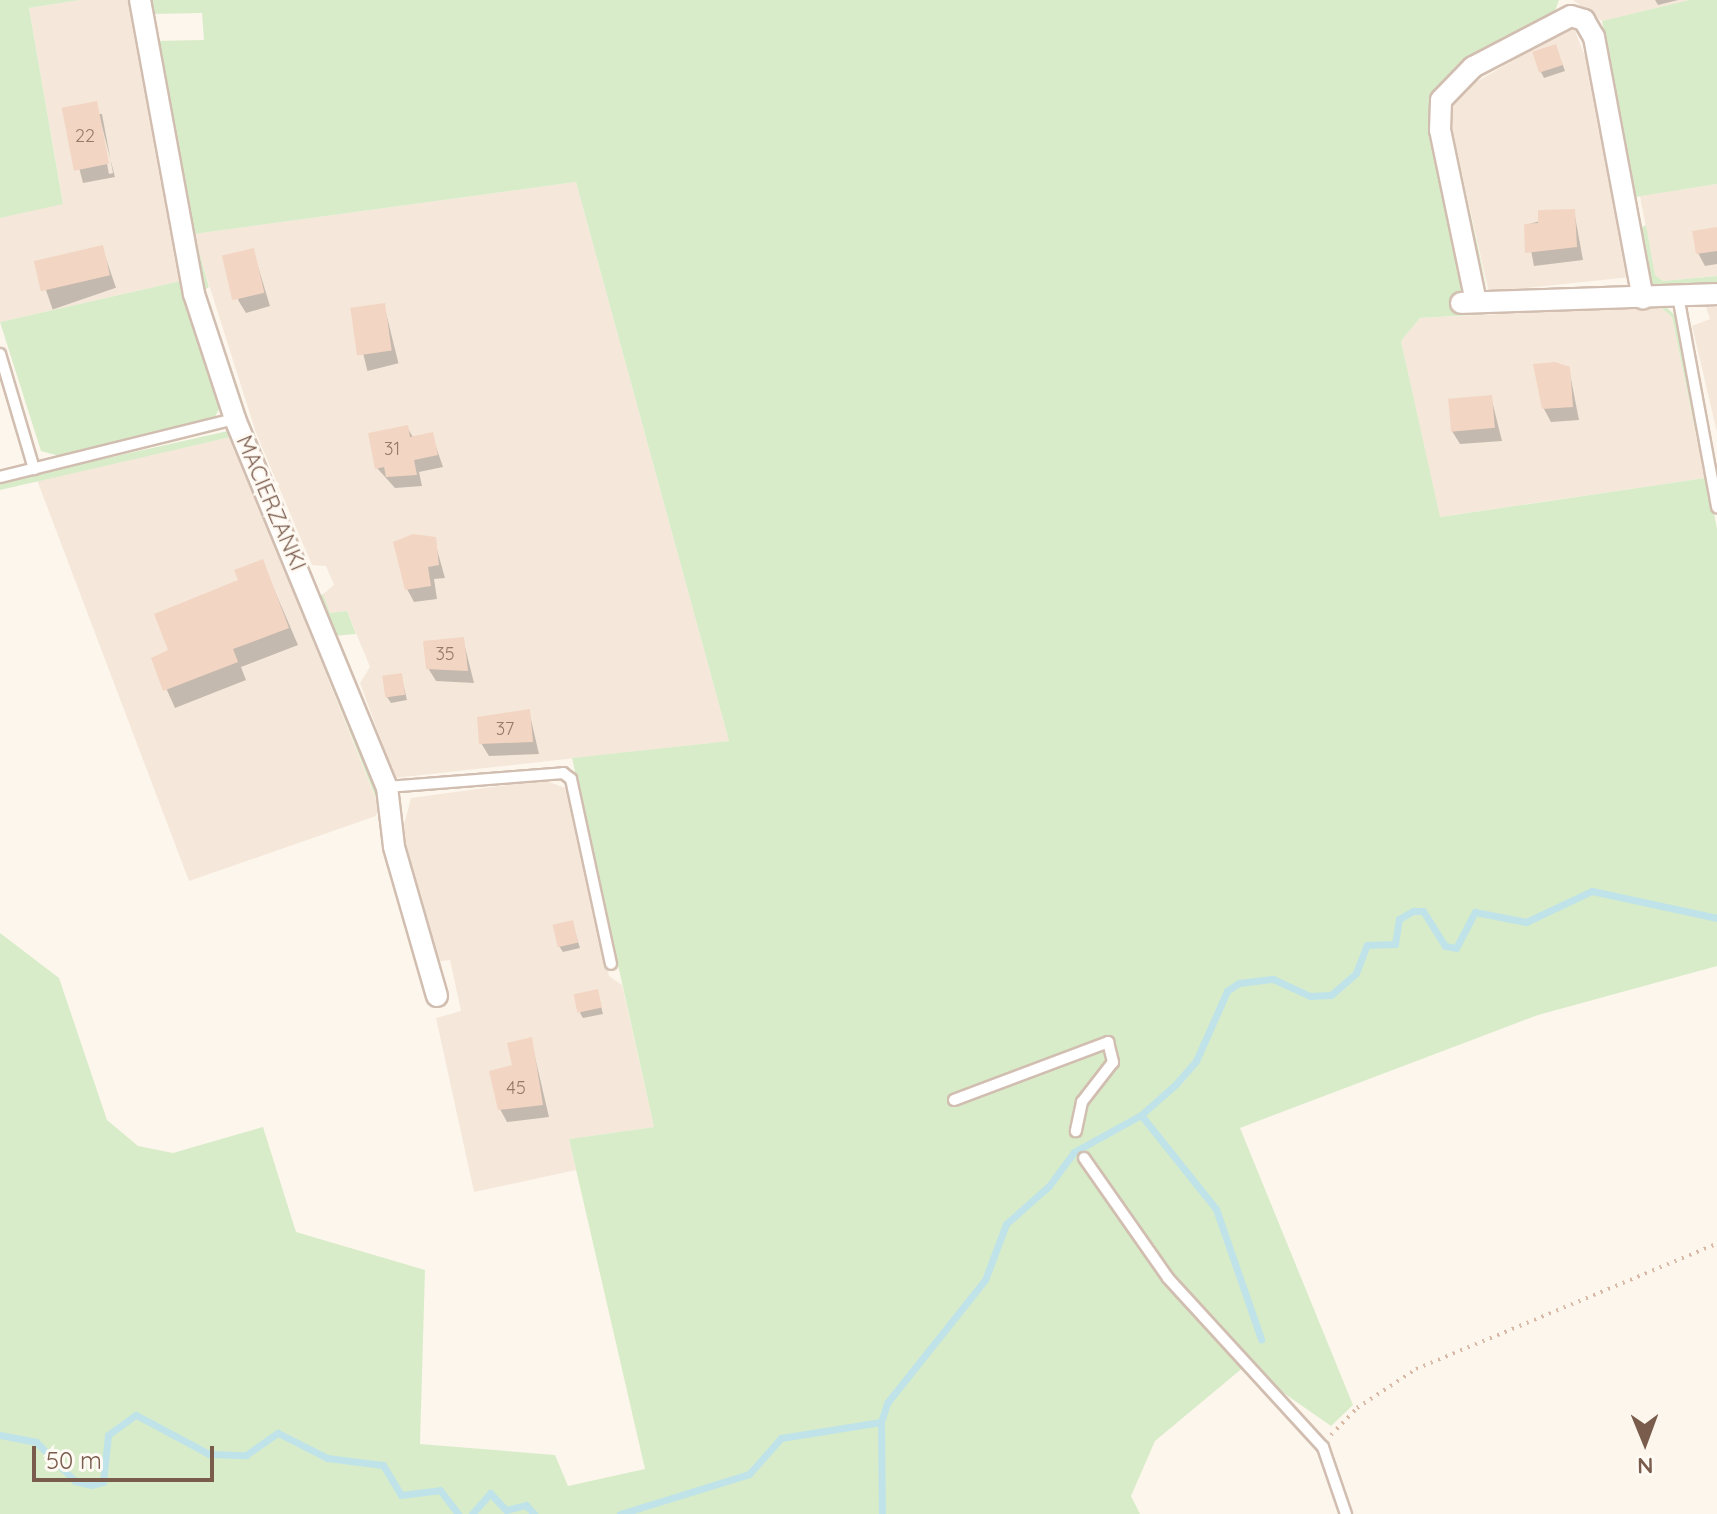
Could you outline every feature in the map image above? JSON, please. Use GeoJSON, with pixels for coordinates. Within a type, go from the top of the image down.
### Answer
{"type":"FeatureCollection","features":[{"type":"Feature","properties":{"kind":"street","name":"MACIERZANKI"},"geometry":{"type":"LineString","coordinates":[[140,0],[183,253],[235,419],[387,787],[394,847],[437,996]]}},
{"type":"Feature","properties":{"kind":"street"},"geometry":{"type":"LineString","coordinates":[[1643,298],[1594,37],[1584,20],[1571,16],[1473,67],[1441,100],[1440,130],[1468,302],[1643,298],[1717,294]]}},
{"type":"Feature","properties":{"kind":"lane"},"geometry":{"type":"LineString","coordinates":[[1678,296],[1717,507]]}},
{"type":"Feature","properties":{"kind":"lane"},"geometry":{"type":"LineString","coordinates":[[0,354],[34,469]]}},
{"type":"Feature","properties":{"kind":"lane"},"geometry":{"type":"LineString","coordinates":[[0,477],[235,419]]}},
{"type":"Feature","properties":{"kind":"lane"},"geometry":{"type":"LineString","coordinates":[[387,787],[563,773],[571,779],[611,964]]}},
{"type":"Feature","properties":{"kind":"lane"},"geometry":{"type":"LineString","coordinates":[[954,1100],[1108,1042],[1113,1062],[1082,1102],[1076,1131]]}},
{"type":"Feature","properties":{"kind":"lane"},"geometry":{"type":"LineString","coordinates":[[1084,1158],[1168,1278],[1323,1447],[1346,1514]]}},
{"type":"Feature","properties":{"kind":"path"},"geometry":{"type":"LineString","coordinates":[[1323,1447],[1357,1408],[1416,1369],[1717,1244]]}},
{"type":"Feature","properties":{"kind":"shaded area"},"geometry":{"type":"Polygon","coordinates":[[[80,0],[128,0],[185,280],[0,322],[0,218],[63,203],[29,8],[80,0]]]}},
{"type":"Feature","properties":{"kind":"shaded area"},"geometry":{"type":"Polygon","coordinates":[[[1573,0],[1689,0],[1602,21],[1573,0]]]}},
{"type":"Feature","properties":{"kind":"shaded area"},"geometry":{"type":"Polygon","coordinates":[[[1573,26],[1594,79],[1631,277],[1489,292],[1448,115],[1462,90],[1573,26]]]}},
{"type":"Feature","properties":{"kind":"shaded area"},"geometry":{"type":"Polygon","coordinates":[[[576,182],[729,741],[395,778],[360,683],[370,667],[347,611],[330,613],[323,594],[334,585],[326,566],[312,565],[256,433],[193,234],[576,182]]]}},
{"type":"Feature","properties":{"kind":"shaded area"},"geometry":{"type":"Polygon","coordinates":[[[1717,184],[1717,276],[1663,281],[1655,275],[1640,196],[1717,184]]]}},
{"type":"Feature","properties":{"kind":"shaded area"},"geometry":{"type":"Polygon","coordinates":[[[1659,306],[1672,317],[1705,478],[1439,517],[1401,341],[1420,318],[1659,306]]]}},
{"type":"Feature","properties":{"kind":"shaded area"},"geometry":{"type":"Polygon","coordinates":[[[1717,306],[1717,432],[1692,326],[1710,319],[1706,307],[1717,306]]]}},
{"type":"Feature","properties":{"kind":"shaded area"},"geometry":{"type":"Polygon","coordinates":[[[232,437],[379,807],[376,816],[189,881],[37,480],[232,437]]]}},
{"type":"Feature","properties":{"kind":"shaded area"},"geometry":{"type":"Polygon","coordinates":[[[543,780],[566,788],[609,976],[622,985],[654,1127],[569,1139],[576,1170],[474,1192],[436,1018],[461,1011],[450,960],[434,962],[400,840],[411,798],[543,780]]]}},
{"type":"Feature","properties":{"kind":"green space"},"geometry":{"type":"Polygon","coordinates":[[[0,0],[80,0],[29,8],[63,204],[0,218],[0,0]]]}},
{"type":"Feature","properties":{"kind":"green space"},"geometry":{"type":"Polygon","coordinates":[[[148,0],[1559,0],[1552,19],[1437,99],[1466,275],[1456,306],[1546,311],[1420,318],[1401,341],[1440,517],[1705,478],[1672,317],[1659,306],[1574,310],[1660,302],[1675,315],[1717,529],[1717,966],[1538,1015],[1240,1128],[1353,1405],[1331,1426],[1245,1366],[1155,1441],[1131,1496],[1140,1514],[0,1514],[0,933],[59,978],[107,1120],[138,1146],[173,1153],[263,1127],[296,1232],[425,1270],[420,1444],[555,1455],[568,1486],[645,1469],[569,1139],[654,1127],[572,758],[729,741],[576,182],[194,234],[209,287],[201,292],[154,41],[204,40],[202,13],[150,14],[148,0]]]}},
{"type":"Feature","properties":{"kind":"green space"},"geometry":{"type":"Polygon","coordinates":[[[1689,0],[1717,0],[1717,184],[1635,197],[1602,21],[1689,0]]]}},
{"type":"Feature","properties":{"kind":"green space"},"geometry":{"type":"Polygon","coordinates":[[[1572,22],[1584,29],[1586,47],[1573,26],[1536,39],[1462,90],[1448,114],[1488,292],[1515,291],[1489,296],[1443,113],[1455,87],[1477,71],[1533,37],[1572,22]]]}},
{"type":"Feature","properties":{"kind":"green space"},"geometry":{"type":"Polygon","coordinates":[[[1646,225],[1655,275],[1663,281],[1717,276],[1717,288],[1652,285],[1639,229],[1646,225]]]}},
{"type":"Feature","properties":{"kind":"green space"},"geometry":{"type":"Polygon","coordinates":[[[185,280],[222,404],[213,420],[59,456],[41,451],[0,322],[185,280]]]}},
{"type":"Feature","properties":{"kind":"green space"},"geometry":{"type":"Polygon","coordinates":[[[228,431],[236,435],[306,622],[231,437],[0,490],[0,482],[228,431]]]}},
{"type":"Feature","properties":{"kind":"green space"},"geometry":{"type":"Polygon","coordinates":[[[323,594],[330,613],[347,611],[356,634],[333,636],[318,598],[323,594]]]}},
{"type":"Feature","properties":{"kind":"green space"},"geometry":{"type":"Polygon","coordinates":[[[317,649],[324,649],[382,798],[379,825],[379,806],[317,649]]]}},
{"type":"Feature","properties":{"kind":"building"},"geometry":{"type":"Polygon","coordinates":[[[1556,44],[1563,65],[1539,73],[1532,52],[1556,44]]]}},
{"type":"Feature","properties":{"kind":"building"},"geometry":{"type":"Polygon","coordinates":[[[97,101],[109,164],[74,171],[62,108],[97,101]]]}},
{"type":"Feature","properties":{"kind":"building"},"geometry":{"type":"Polygon","coordinates":[[[1575,209],[1577,247],[1525,253],[1524,224],[1538,223],[1538,210],[1575,209]]]}},
{"type":"Feature","properties":{"kind":"building"},"geometry":{"type":"Polygon","coordinates":[[[1717,227],[1717,251],[1696,254],[1692,231],[1717,227]]]}},
{"type":"Feature","properties":{"kind":"building"},"geometry":{"type":"Polygon","coordinates":[[[103,245],[110,275],[41,291],[34,261],[103,245]]]}},
{"type":"Feature","properties":{"kind":"building"},"geometry":{"type":"Polygon","coordinates":[[[254,248],[264,293],[232,300],[222,255],[254,248]]]}},
{"type":"Feature","properties":{"kind":"building"},"geometry":{"type":"Polygon","coordinates":[[[385,303],[392,351],[357,355],[350,308],[385,303]]]}},
{"type":"Feature","properties":{"kind":"building"},"geometry":{"type":"Polygon","coordinates":[[[1555,362],[1570,367],[1573,407],[1542,409],[1533,364],[1555,362]]]}},
{"type":"Feature","properties":{"kind":"building"},"geometry":{"type":"Polygon","coordinates":[[[1492,395],[1495,428],[1451,432],[1448,399],[1492,395]]]}},
{"type":"Feature","properties":{"kind":"building"},"geometry":{"type":"Polygon","coordinates":[[[408,425],[410,437],[433,432],[438,455],[414,460],[417,475],[386,477],[384,467],[375,469],[368,433],[408,425]]]}},
{"type":"Feature","properties":{"kind":"building"},"geometry":{"type":"Polygon","coordinates":[[[413,534],[436,537],[439,565],[428,567],[431,586],[405,590],[393,542],[413,534]]]}},
{"type":"Feature","properties":{"kind":"building"},"geometry":{"type":"Polygon","coordinates":[[[263,559],[289,628],[233,649],[238,662],[163,691],[151,658],[168,650],[154,614],[238,580],[234,570],[263,559]]]}},
{"type":"Feature","properties":{"kind":"building"},"geometry":{"type":"Polygon","coordinates":[[[464,637],[468,671],[426,669],[423,641],[464,637]]]}},
{"type":"Feature","properties":{"kind":"building"},"geometry":{"type":"Polygon","coordinates":[[[402,673],[405,695],[385,698],[382,676],[402,673]]]}},
{"type":"Feature","properties":{"kind":"building"},"geometry":{"type":"Polygon","coordinates":[[[530,709],[533,742],[479,744],[477,717],[530,709]]]}},
{"type":"Feature","properties":{"kind":"building"},"geometry":{"type":"Polygon","coordinates":[[[573,920],[578,942],[558,947],[553,925],[573,920]]]}},
{"type":"Feature","properties":{"kind":"building"},"geometry":{"type":"Polygon","coordinates":[[[598,989],[602,1008],[577,1013],[574,994],[598,989]]]}},
{"type":"Feature","properties":{"kind":"building"},"geometry":{"type":"Polygon","coordinates":[[[532,1037],[543,1105],[498,1110],[489,1071],[512,1065],[507,1043],[532,1037]]]}},
{"type":"Feature","properties":{"kind":"waterway"},"geometry":{"type":"LineString","coordinates":[[620,1514],[749,1474],[781,1438],[881,1422],[887,1403],[985,1280],[1006,1224],[1049,1186],[1074,1152],[1141,1115],[1176,1084],[1196,1061],[1227,991],[1239,983],[1273,979],[1310,996],[1331,995],[1356,973],[1367,945],[1395,944],[1399,919],[1413,911],[1423,911],[1445,946],[1456,948],[1475,912],[1526,922],[1592,891],[1717,918]]}},
{"type":"Feature","properties":{"kind":"waterway"},"geometry":{"type":"LineString","coordinates":[[1141,1115],[1216,1209],[1261,1339]]}},
{"type":"Feature","properties":{"kind":"waterway"},"geometry":{"type":"LineString","coordinates":[[0,1435],[36,1442],[75,1481],[91,1485],[103,1482],[108,1435],[136,1415],[209,1454],[246,1455],[278,1433],[327,1458],[383,1465],[401,1495],[440,1490],[458,1514]]}},
{"type":"Feature","properties":{"kind":"waterway"},"geometry":{"type":"LineString","coordinates":[[881,1422],[882,1514]]}},
{"type":"Feature","properties":{"kind":"waterway"},"geometry":{"type":"LineString","coordinates":[[472,1514],[490,1493],[506,1510],[526,1505],[534,1514]]}}]}
